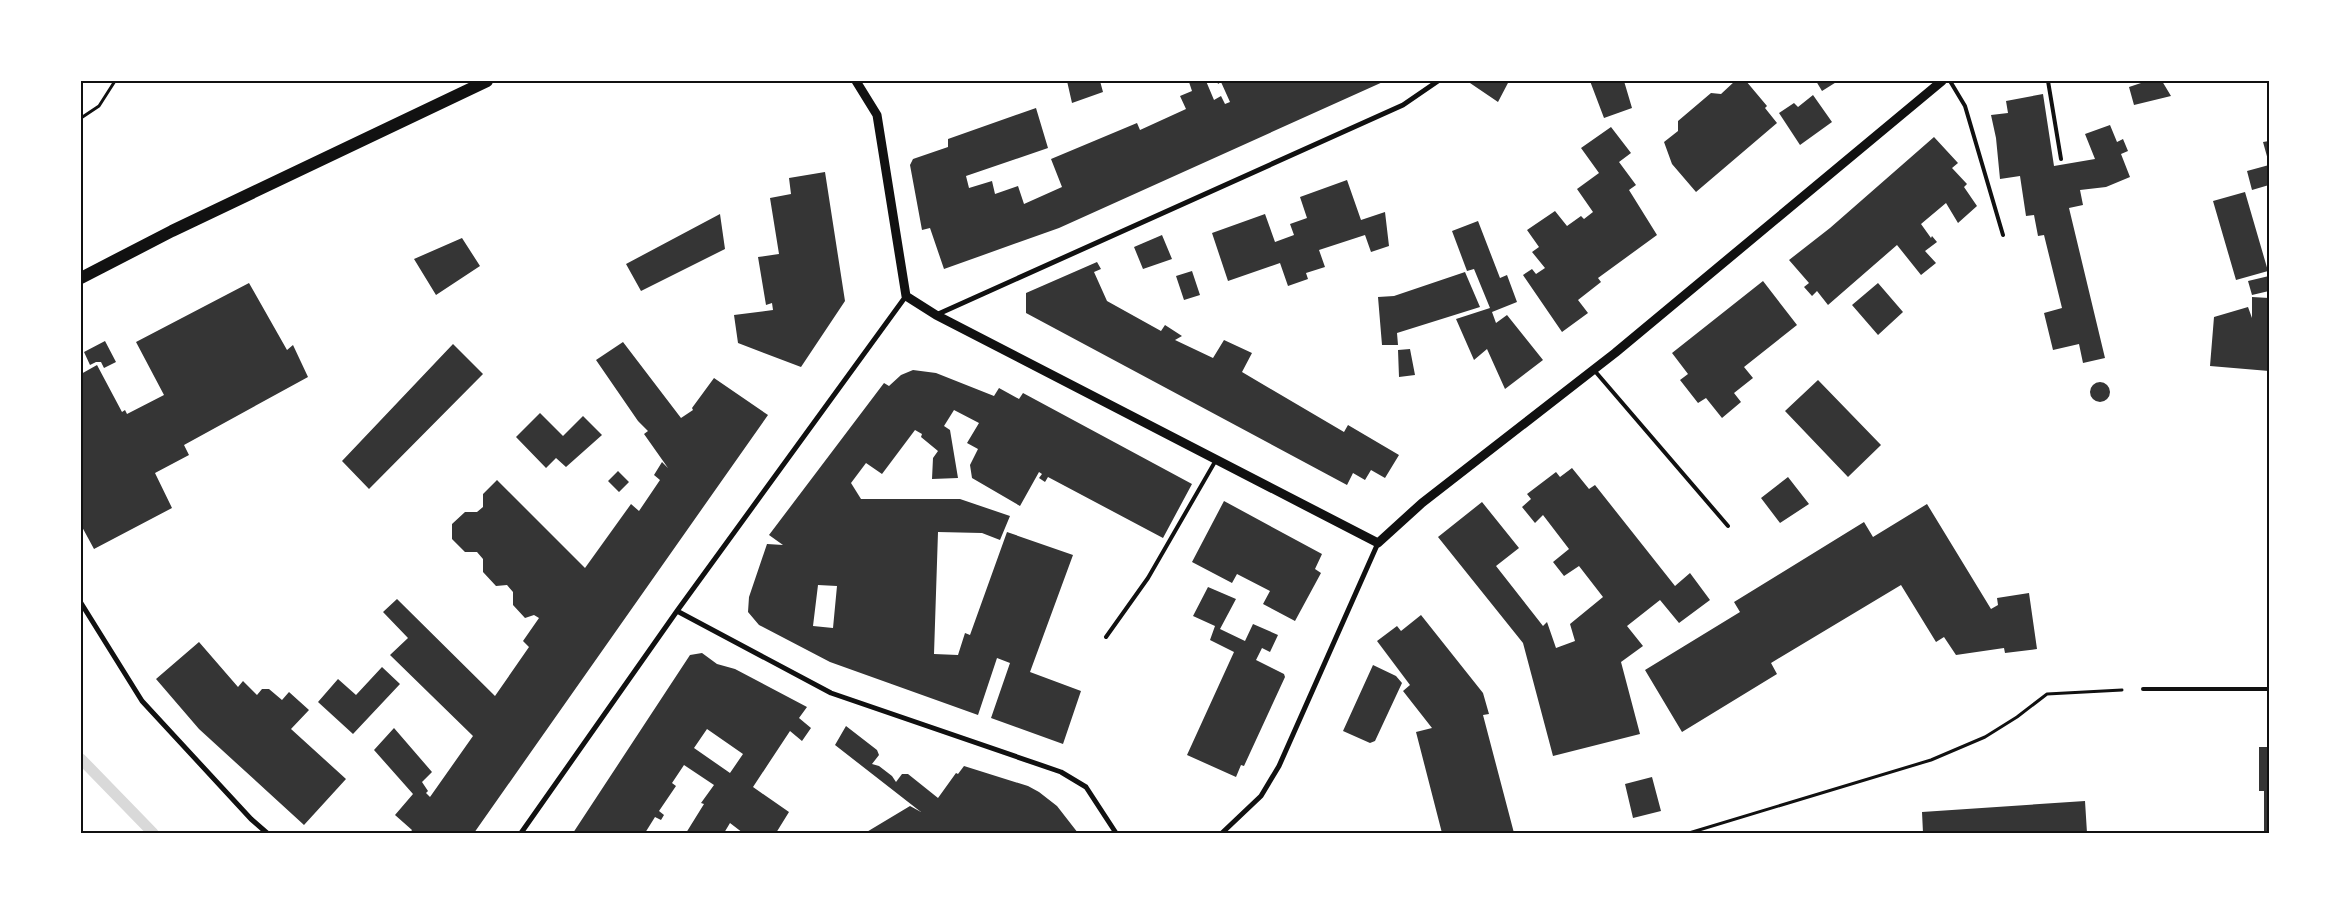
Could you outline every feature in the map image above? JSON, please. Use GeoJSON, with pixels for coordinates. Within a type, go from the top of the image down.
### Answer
{"type":"FeatureCollection","features":[{"type":"Feature","properties":{"kind":"main road"},"geometry":{"type":"LineString","coordinates":[[81,278],[172,231],[487,81]]}},
{"type":"Feature","properties":{"kind":"street"},"geometry":{"type":"LineString","coordinates":[[521,833],[677,611],[906,296],[877,115],[856,81]]}},
{"type":"Feature","properties":{"kind":"street"},"geometry":{"type":"LineString","coordinates":[[936,316],[1403,105],[1438,81]]}},
{"type":"Feature","properties":{"kind":"street"},"geometry":{"type":"LineString","coordinates":[[1222,833],[1261,796],[1279,766],[1378,543],[1422,503],[1593,370],[1942,81]]}},
{"type":"Feature","properties":{"kind":"street"},"geometry":{"type":"LineString","coordinates":[[906,296],[936,316],[1378,543]]}},
{"type":"Feature","properties":{"kind":"street"},"geometry":{"type":"LineString","coordinates":[[81,603],[142,701],[251,819],[267,833]]}},
{"type":"Feature","properties":{"kind":"street"},"geometry":{"type":"LineString","coordinates":[[677,611],[831,693],[1061,772],[1086,787],[1116,833]]}},
{"type":"Feature","properties":{"kind":"lane"},"geometry":{"type":"LineString","coordinates":[[1950,81],[1965,106],[2003,235]]}},
{"type":"Feature","properties":{"kind":"lane"},"geometry":{"type":"LineString","coordinates":[[2048,81],[2061,159]]}},
{"type":"Feature","properties":{"kind":"lane"},"geometry":{"type":"LineString","coordinates":[[1593,370],[1728,526]]}},
{"type":"Feature","properties":{"kind":"lane"},"geometry":{"type":"LineString","coordinates":[[1106,637],[1148,578],[1216,460]]}},
{"type":"Feature","properties":{"kind":"lane"},"geometry":{"type":"LineString","coordinates":[[2143,690],[2269,689]]}},
{"type":"Feature","properties":{"kind":"path"},"geometry":{"type":"LineString","coordinates":[[81,118],[99,106],[115,81]]}},
{"type":"Feature","properties":{"kind":"path"},"geometry":{"type":"LineString","coordinates":[[1689,833],[1931,760],[1985,737],[2017,717],[2047,694],[2143,690]]}},
{"type":"Feature","properties":{"kind":"building"},"geometry":{"type":"Polygon","coordinates":[[[1067,81],[1100,81],[1103,92],[1072,103],[1067,81]]]}},
{"type":"Feature","properties":{"kind":"building"},"geometry":{"type":"Polygon","coordinates":[[[1206,81],[1214,100],[1221,96],[1225,104],[1230,102],[1221,82],[1218,84],[1217,81],[1385,81],[1059,228],[944,269],[930,228],[922,230],[910,165],[913,159],[948,147],[948,139],[1036,108],[1048,148],[966,176],[969,188],[992,181],[995,194],[1018,186],[1024,204],[1062,187],[1051,159],[1137,123],[1140,130],[1186,109],[1180,96],[1192,91],[1189,82],[1206,81]]]}},
{"type":"Feature","properties":{"kind":"building"},"geometry":{"type":"Polygon","coordinates":[[[1471,81],[1509,81],[1498,102],[1470,83],[1471,81]]]}},
{"type":"Feature","properties":{"kind":"building"},"geometry":{"type":"Polygon","coordinates":[[[1590,81],[1624,81],[1632,108],[1604,118],[1590,81]]]}},
{"type":"Feature","properties":{"kind":"building"},"geometry":{"type":"Polygon","coordinates":[[[1735,81],[1746,81],[1767,106],[1765,108],[1777,123],[1696,192],[1672,164],[1664,142],[1678,131],[1678,121],[1711,93],[1721,94],[1735,81]]]}},
{"type":"Feature","properties":{"kind":"building"},"geometry":{"type":"Polygon","coordinates":[[[1816,81],[1838,81],[1822,91],[1816,81]]]}},
{"type":"Feature","properties":{"kind":"building"},"geometry":{"type":"Polygon","coordinates":[[[2147,81],[2162,81],[2171,96],[2134,105],[2129,87],[2147,81]]]}},
{"type":"Feature","properties":{"kind":"building"},"geometry":{"type":"Polygon","coordinates":[[[2043,94],[2054,166],[2095,159],[2085,134],[2110,125],[2117,142],[2123,139],[2128,151],[2121,154],[2130,177],[2106,187],[2080,190],[2083,205],[2069,208],[2105,358],[2083,363],[2079,344],[2053,350],[2044,313],[2062,308],[2044,235],[2038,236],[2034,215],[2026,216],[2020,176],[2000,179],[1996,138],[1991,115],[2008,113],[2006,101],[2043,94]]]}},
{"type":"Feature","properties":{"kind":"building"},"geometry":{"type":"Polygon","coordinates":[[[1813,95],[1832,122],[1800,145],[1779,113],[1794,103],[1798,107],[1813,95]]]}},
{"type":"Feature","properties":{"kind":"building"},"geometry":{"type":"Polygon","coordinates":[[[1611,127],[1631,153],[1619,162],[1636,185],[1629,190],[1657,235],[1598,278],[1601,282],[1578,300],[1588,313],[1562,332],[1523,275],[1532,269],[1536,274],[1545,268],[1532,252],[1539,247],[1527,230],[1555,211],[1567,226],[1581,216],[1584,219],[1593,212],[1577,189],[1599,173],[1581,148],[1611,127]]]}},
{"type":"Feature","properties":{"kind":"building"},"geometry":{"type":"Polygon","coordinates":[[[1934,137],[1958,163],[1952,168],[1967,184],[1964,187],[1977,206],[1958,223],[1946,203],[1921,224],[1931,238],[1932,236],[1937,242],[1925,251],[1936,263],[1921,275],[1897,245],[1828,305],[1817,291],[1812,296],[1804,287],[1809,283],[1789,260],[1830,228],[1934,137]]]}},
{"type":"Feature","properties":{"kind":"building"},"geometry":{"type":"Polygon","coordinates":[[[2269,141],[2269,160],[2268,160],[2263,142],[2269,141]]]}},
{"type":"Feature","properties":{"kind":"building"},"geometry":{"type":"Polygon","coordinates":[[[2269,165],[2269,185],[2252,190],[2247,171],[2269,165]]]}},
{"type":"Feature","properties":{"kind":"building"},"geometry":{"type":"Polygon","coordinates":[[[825,172],[845,301],[801,367],[738,343],[734,315],[773,310],[772,303],[766,305],[758,257],[779,254],[770,198],[791,194],[789,178],[825,172]]]}},
{"type":"Feature","properties":{"kind":"building"},"geometry":{"type":"Polygon","coordinates":[[[1347,180],[1361,220],[1385,212],[1389,246],[1371,252],[1365,235],[1319,250],[1325,267],[1306,273],[1308,279],[1288,286],[1280,263],[1228,281],[1212,233],[1265,214],[1275,242],[1294,235],[1290,224],[1307,218],[1300,197],[1347,180]]]}},
{"type":"Feature","properties":{"kind":"building"},"geometry":{"type":"Polygon","coordinates":[[[2245,192],[2268,271],[2236,280],[2213,201],[2245,192]]]}},
{"type":"Feature","properties":{"kind":"building"},"geometry":{"type":"Polygon","coordinates":[[[720,214],[725,249],[641,291],[626,264],[720,214]]]}},
{"type":"Feature","properties":{"kind":"building"},"geometry":{"type":"Polygon","coordinates":[[[1478,221],[1500,278],[1507,275],[1517,302],[1492,312],[1496,323],[1507,315],[1543,360],[1505,389],[1487,349],[1474,360],[1456,319],[1490,308],[1474,269],[1467,271],[1452,231],[1478,221]]]}},
{"type":"Feature","properties":{"kind":"building"},"geometry":{"type":"Polygon","coordinates":[[[1162,235],[1172,259],[1143,269],[1134,247],[1162,235]]]}},
{"type":"Feature","properties":{"kind":"building"},"geometry":{"type":"Polygon","coordinates":[[[462,238],[480,266],[436,295],[414,259],[462,238]]]}},
{"type":"Feature","properties":{"kind":"building"},"geometry":{"type":"Polygon","coordinates":[[[1097,262],[1101,269],[1094,272],[1107,301],[1161,331],[1165,325],[1182,336],[1175,340],[1213,358],[1224,340],[1252,353],[1242,372],[1344,432],[1348,425],[1399,455],[1385,478],[1371,470],[1365,480],[1353,473],[1347,485],[1026,313],[1026,293],[1097,262]]]}},
{"type":"Feature","properties":{"kind":"building"},"geometry":{"type":"Polygon","coordinates":[[[1192,271],[1200,295],[1184,300],[1176,276],[1192,271]]]}},
{"type":"Feature","properties":{"kind":"building"},"geometry":{"type":"Polygon","coordinates":[[[1465,272],[1480,307],[1397,333],[1398,345],[1382,345],[1378,297],[1394,296],[1465,272]]]}},
{"type":"Feature","properties":{"kind":"building"},"geometry":{"type":"Polygon","coordinates":[[[2269,276],[2269,291],[2252,295],[2248,281],[2269,276]]]}},
{"type":"Feature","properties":{"kind":"building"},"geometry":{"type":"Polygon","coordinates":[[[1763,281],[1797,325],[1744,367],[1753,378],[1734,393],[1741,402],[1722,418],[1706,398],[1698,403],[1680,380],[1688,374],[1672,353],[1763,281]]]}},
{"type":"Feature","properties":{"kind":"building"},"geometry":{"type":"Polygon","coordinates":[[[249,283],[287,350],[293,345],[308,377],[184,445],[189,455],[155,473],[172,508],[94,549],[81,525],[81,374],[97,365],[122,412],[125,410],[127,414],[164,395],[136,342],[249,283]]]}},
{"type":"Feature","properties":{"kind":"building"},"geometry":{"type":"Polygon","coordinates":[[[1878,283],[1903,312],[1878,335],[1852,305],[1878,283]]]}},
{"type":"Feature","properties":{"kind":"building"},"geometry":{"type":"Polygon","coordinates":[[[2252,297],[2269,298],[2269,371],[2210,366],[2214,317],[2248,307],[2252,318],[2252,297]]]}},
{"type":"Feature","properties":{"kind":"building"},"geometry":{"type":"Polygon","coordinates":[[[105,341],[116,362],[104,368],[101,362],[90,365],[84,352],[105,341]]]}},
{"type":"Feature","properties":{"kind":"building"},"geometry":{"type":"Polygon","coordinates":[[[623,342],[681,418],[693,410],[692,408],[714,378],[768,415],[474,833],[410,833],[412,830],[395,815],[413,794],[374,750],[394,728],[432,772],[422,782],[428,791],[426,793],[430,797],[473,736],[390,655],[408,638],[383,612],[397,599],[495,696],[529,647],[523,641],[539,618],[534,615],[525,618],[513,605],[513,592],[507,585],[496,586],[483,572],[483,559],[477,552],[465,552],[452,539],[452,524],[465,512],[477,512],[483,507],[483,494],[497,480],[585,568],[631,504],[639,511],[660,480],[654,475],[662,462],[668,468],[644,434],[648,431],[638,421],[596,360],[623,342]]]}},
{"type":"Feature","properties":{"kind":"building"},"geometry":{"type":"Polygon","coordinates":[[[453,344],[483,374],[369,489],[342,461],[453,344]]]}},
{"type":"Feature","properties":{"kind":"building"},"geometry":{"type":"Polygon","coordinates":[[[1410,349],[1415,375],[1399,377],[1398,350],[1410,349]]]}},
{"type":"Feature","properties":{"kind":"building"},"geometry":{"type":"Polygon","coordinates":[[[913,370],[936,373],[994,396],[999,388],[1019,399],[1023,393],[1192,484],[1163,538],[1048,477],[1045,482],[1039,478],[1042,474],[1039,472],[1020,506],[972,478],[970,465],[978,449],[967,443],[979,423],[954,410],[944,426],[950,430],[958,478],[932,479],[933,458],[938,451],[921,437],[922,434],[915,430],[882,474],[866,463],[851,483],[861,499],[960,499],[1010,516],[1000,540],[982,533],[938,532],[934,654],[958,655],[965,633],[970,635],[1007,532],[1073,555],[1030,672],[1081,691],[1063,744],[991,718],[1010,663],[997,658],[978,715],[830,662],[759,625],[748,612],[749,597],[767,544],[783,545],[769,535],[884,383],[889,386],[901,375],[913,370]],[[818,585],[813,626],[833,628],[837,586],[818,585]]]}},
{"type":"Feature","properties":{"kind":"building"},"geometry":{"type":"Polygon","coordinates":[[[1818,380],[1881,445],[1848,477],[1785,411],[1818,380]]]}},
{"type":"Feature","properties":{"kind":"building"},"geometry":{"type":"Polygon","coordinates":[[[2100,382],[2107,385],[2110,392],[2107,399],[2100,402],[2093,399],[2090,392],[2093,385],[2100,382]]]}},
{"type":"Feature","properties":{"kind":"building"},"geometry":{"type":"Polygon","coordinates":[[[540,413],[563,436],[583,416],[602,435],[566,467],[556,458],[546,468],[516,437],[540,413]]]}},
{"type":"Feature","properties":{"kind":"building"},"geometry":{"type":"Polygon","coordinates":[[[1572,468],[1589,489],[1595,485],[1675,586],[1690,573],[1710,600],[1679,623],[1660,600],[1627,626],[1643,646],[1621,662],[1640,734],[1553,756],[1523,643],[1438,537],[1482,502],[1519,548],[1496,566],[1543,626],[1547,622],[1556,648],[1575,641],[1570,624],[1603,597],[1579,566],[1564,576],[1553,562],[1569,549],[1543,515],[1535,523],[1522,507],[1531,499],[1527,494],[1556,472],[1560,477],[1572,468]]]}},
{"type":"Feature","properties":{"kind":"building"},"geometry":{"type":"Polygon","coordinates":[[[618,471],[629,482],[619,492],[608,481],[618,471]]]}},
{"type":"Feature","properties":{"kind":"building"},"geometry":{"type":"Polygon","coordinates":[[[1788,477],[1809,504],[1780,523],[1761,498],[1788,477]]]}},
{"type":"Feature","properties":{"kind":"building"},"geometry":{"type":"Polygon","coordinates":[[[1224,501],[1322,554],[1315,569],[1321,573],[1295,621],[1263,604],[1270,591],[1237,574],[1232,583],[1192,562],[1224,501]]]}},
{"type":"Feature","properties":{"kind":"building"},"geometry":{"type":"Polygon","coordinates":[[[1927,504],[1991,609],[1998,605],[1997,598],[2029,593],[2037,649],[2005,653],[2004,648],[1956,655],[1944,637],[1936,642],[1901,585],[1771,663],[1777,674],[1682,732],[1645,670],[1740,612],[1734,602],[1864,522],[1873,537],[1927,504]]]}},
{"type":"Feature","properties":{"kind":"building"},"geometry":{"type":"Polygon","coordinates":[[[1208,587],[1236,599],[1220,629],[1245,641],[1253,624],[1278,635],[1270,652],[1262,648],[1256,660],[1284,674],[1285,677],[1244,766],[1241,765],[1236,777],[1187,755],[1234,652],[1210,640],[1215,626],[1193,616],[1208,587]]]}},
{"type":"Feature","properties":{"kind":"building"},"geometry":{"type":"Polygon","coordinates":[[[1421,615],[1483,693],[1489,714],[1483,715],[1514,833],[1442,833],[1416,732],[1432,728],[1403,691],[1410,685],[1377,641],[1397,626],[1401,631],[1421,615]]]}},
{"type":"Feature","properties":{"kind":"building"},"geometry":{"type":"Polygon","coordinates":[[[199,642],[238,687],[243,681],[257,695],[262,689],[269,689],[282,700],[289,692],[309,710],[291,729],[346,779],[304,825],[199,729],[156,679],[199,642]]]}},
{"type":"Feature","properties":{"kind":"building"},"geometry":{"type":"Polygon","coordinates":[[[702,653],[717,664],[735,669],[807,707],[799,718],[811,728],[802,741],[790,731],[753,787],[789,812],[776,833],[743,833],[730,823],[724,833],[686,833],[704,804],[701,803],[714,785],[684,765],[672,783],[676,786],[659,811],[664,815],[661,820],[655,817],[645,833],[573,833],[690,655],[702,653]],[[707,729],[694,748],[730,773],[743,754],[707,729]]]}},
{"type":"Feature","properties":{"kind":"building"},"geometry":{"type":"Polygon","coordinates":[[[1373,665],[1396,676],[1402,683],[1375,741],[1370,743],[1343,731],[1373,665]]]}},
{"type":"Feature","properties":{"kind":"building"},"geometry":{"type":"Polygon","coordinates":[[[382,667],[400,684],[353,734],[318,702],[338,679],[356,695],[382,667]]]}},
{"type":"Feature","properties":{"kind":"building"},"geometry":{"type":"Polygon","coordinates":[[[846,726],[877,750],[879,755],[872,764],[879,766],[892,776],[896,782],[902,774],[908,774],[938,798],[956,773],[958,774],[964,766],[1028,786],[1039,792],[1057,806],[1078,833],[865,833],[910,806],[921,812],[835,745],[846,726]]]}},
{"type":"Feature","properties":{"kind":"building"},"geometry":{"type":"Polygon","coordinates":[[[2259,747],[2269,747],[2269,833],[2264,833],[2264,791],[2259,791],[2259,747]]]}},
{"type":"Feature","properties":{"kind":"building"},"geometry":{"type":"Polygon","coordinates":[[[1652,777],[1661,811],[1633,818],[1625,784],[1652,777]]]}},
{"type":"Feature","properties":{"kind":"building"},"geometry":{"type":"Polygon","coordinates":[[[2085,801],[2087,833],[1923,833],[1922,812],[2085,801]]]}},
{"type":"Feature","properties":{"kind":"waterway"},"geometry":{"type":"LineString","coordinates":[[81,759],[153,833]]}}]}
